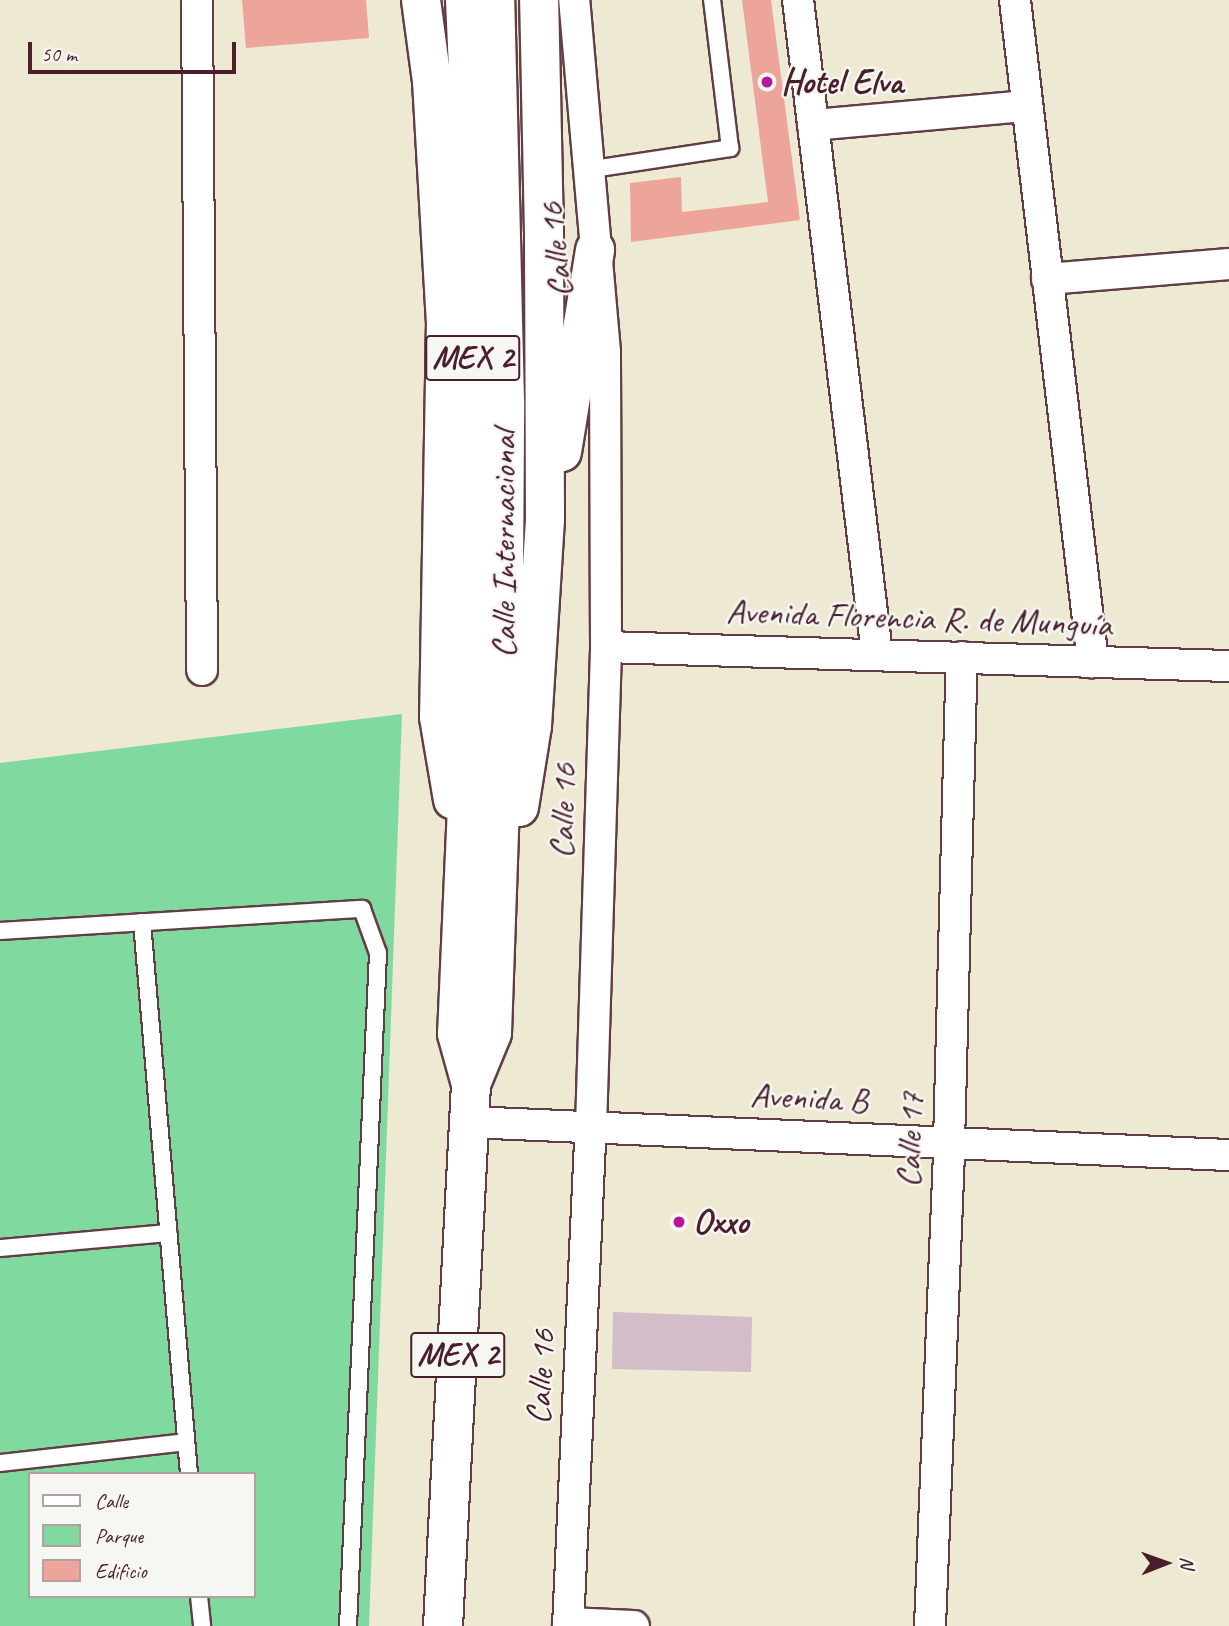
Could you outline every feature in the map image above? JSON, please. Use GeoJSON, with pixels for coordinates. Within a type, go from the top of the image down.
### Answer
{"type":"FeatureCollection","features":[{"type":"Feature","properties":{"kind":"highway"},"geometry":{"type":"LineString","coordinates":[[421,0],[432,81],[446,321],[439,717],[463,853]]}},
{"type":"Feature","properties":{"kind":"highway","name":"Calle Internacional"},"geometry":{"type":"LineString","coordinates":[[464,0],[474,184],[487,715],[498,872],[492,1033],[471,1084]]}},
{"type":"Feature","properties":{"kind":"highway","name":"Calle Internacional"},"geometry":{"type":"LineString","coordinates":[[443,1626],[471,1084],[457,1034],[463,853],[487,715],[505,401],[495,0]]}},
{"type":"Feature","properties":{"kind":"highway"},"geometry":{"type":"LineString","coordinates":[[498,872],[521,801],[527,768],[538,660],[545,519],[540,0]]}},
{"type":"Feature","properties":{"kind":"highway"},"geometry":{"type":"LineString","coordinates":[[545,519],[568,426],[594,250]]}},
{"type":"Feature","properties":{"kind":"street"},"geometry":{"type":"LineString","coordinates":[[197,0],[202,670]]}},
{"type":"Feature","properties":{"kind":"street","name":"Calle 16"},"geometry":{"type":"LineString","coordinates":[[568,1625],[591,1127],[606,647],[605,352],[574,0]]}},
{"type":"Feature","properties":{"kind":"street"},"geometry":{"type":"LineString","coordinates":[[797,0],[877,654]]}},
{"type":"Feature","properties":{"kind":"street"},"geometry":{"type":"LineString","coordinates":[[1015,0],[1093,662]]}},
{"type":"Feature","properties":{"kind":"street"},"geometry":{"type":"LineString","coordinates":[[813,125],[1027,106]]}},
{"type":"Feature","properties":{"kind":"street"},"geometry":{"type":"LineString","coordinates":[[1047,279],[1229,264]]}},
{"type":"Feature","properties":{"kind":"street","name":"Avenida Florencia R. de Munguía"},"geometry":{"type":"LineString","coordinates":[[606,647],[1229,666]]}},
{"type":"Feature","properties":{"kind":"street","name":"Calle 17"},"geometry":{"type":"LineString","coordinates":[[930,1626],[949,1143],[962,657]]}},
{"type":"Feature","properties":{"kind":"street","name":"Avenida B"},"geometry":{"type":"LineString","coordinates":[[469,1122],[1229,1155]]}},
{"type":"Feature","properties":{"kind":"street"},"geometry":{"type":"LineString","coordinates":[[568,1625],[634,1626]]}},
{"type":"Feature","properties":{"kind":"lane"},"geometry":{"type":"LineString","coordinates":[[587,170],[730,148],[712,0]]}},
{"type":"Feature","properties":{"kind":"lane"},"geometry":{"type":"LineString","coordinates":[[0,931],[362,909],[378,953],[348,1626]]}},
{"type":"Feature","properties":{"kind":"lane"},"geometry":{"type":"LineString","coordinates":[[142,922],[189,1472]]}},
{"type":"Feature","properties":{"kind":"lane"},"geometry":{"type":"LineString","coordinates":[[0,1248],[169,1233]]}},
{"type":"Feature","properties":{"kind":"lane"},"geometry":{"type":"LineString","coordinates":[[0,1463],[186,1442]]}},
{"type":"Feature","properties":{"kind":"lane"},"geometry":{"type":"LineString","coordinates":[[199,1598],[202,1626]]}},
{"type":"Feature","properties":{"kind":"shaded area"},"geometry":{"type":"Polygon","coordinates":[[[613,1312],[752,1317],[751,1372],[612,1369],[613,1312]]]}},
{"type":"Feature","properties":{"kind":"green space"},"geometry":{"type":"Polygon","coordinates":[[[402,714],[369,1626],[0,1626],[0,763],[402,714]]]}},
{"type":"Feature","properties":{"kind":"building"},"geometry":{"type":"Polygon","coordinates":[[[242,0],[366,0],[369,38],[246,48],[242,0]]]}},
{"type":"Feature","properties":{"kind":"building","name":"Hotel Elva"},"geometry":{"type":"Polygon","coordinates":[[[742,0],[771,0],[800,220],[631,242],[630,183],[681,177],[682,212],[768,202],[742,0]]]}},
{"type":"Feature","properties":{"kind":"place","name":"Hotel Elva"},"geometry":{"type":"Point","coordinates":[767,82]}},
{"type":"Feature","properties":{"kind":"place","name":"Oxxo"},"geometry":{"type":"Point","coordinates":[679,1222]}}]}
